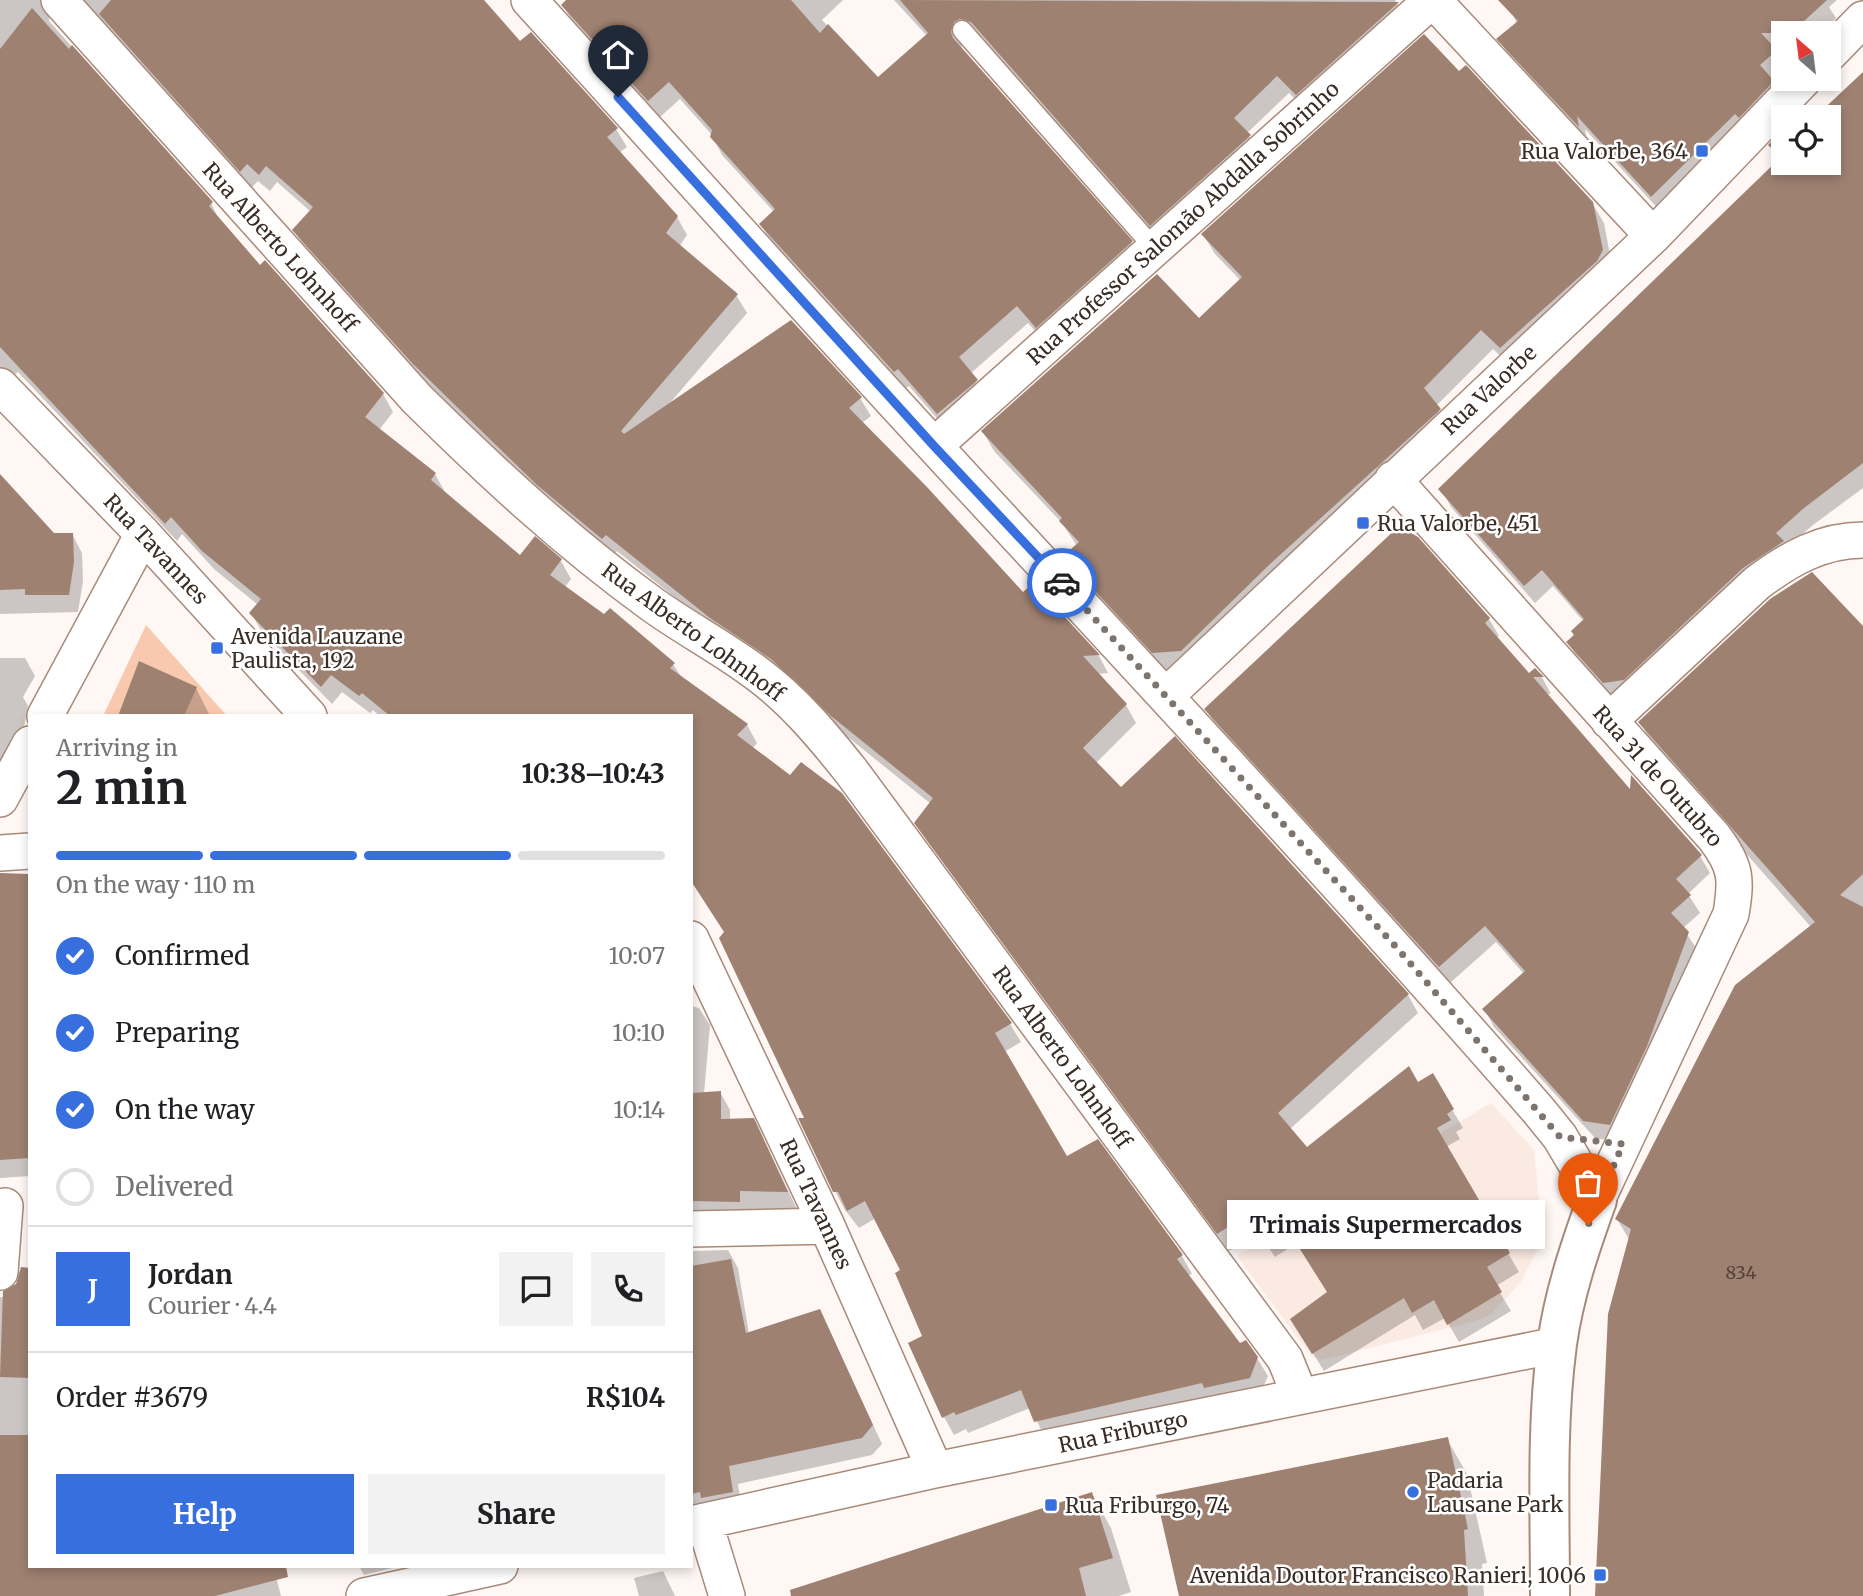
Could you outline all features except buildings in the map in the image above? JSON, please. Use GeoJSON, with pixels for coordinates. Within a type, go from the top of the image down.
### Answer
{"type":"FeatureCollection","features":[{"type":"Feature","properties":{"kind":"street","name":"Rua Alberto Lohnhoff"},"geometry":{"type":"LineString","coordinates":[[59,0],[417,399],[464,445],[543,520],[650,602],[759,675],[807,717],[851,771],[1285,1359],[1300,1396]]}},
{"type":"Feature","properties":{"kind":"street"},"geometry":{"type":"LineString","coordinates":[[529,0],[934,446],[1167,695],[1397,948],[1560,1137],[1597,1200],[1570,1276],[1557,1345],[1549,1466],[1550,1596]]}},
{"type":"Feature","properties":{"kind":"street"},"geometry":{"type":"LineString","coordinates":[[1433,0],[1653,236]]}},
{"type":"Feature","properties":{"kind":"street","name":"Rua Professor Salomão Abdalla Sobrinho"},"geometry":{"type":"LineString","coordinates":[[934,446],[1433,0]]}},
{"type":"Feature","properties":{"kind":"street"},"geometry":{"type":"LineString","coordinates":[[1841,42],[1863,19]]}},
{"type":"Feature","properties":{"kind":"street","name":"Rua Valorbe"},"geometry":{"type":"LineString","coordinates":[[1167,695],[1653,236],[1792,91]]}},
{"type":"Feature","properties":{"kind":"street","name":"Rua Tavannes"},"geometry":{"type":"LineString","coordinates":[[0,386],[143,534],[307,714]]}},
{"type":"Feature","properties":{"kind":"street","name":"Rua 31 de Outubro"},"geometry":{"type":"LineString","coordinates":[[1394,479],[1714,837],[1734,868],[1735,891],[1731,914],[1597,1200]]}},
{"type":"Feature","properties":{"kind":"street"},"geometry":{"type":"LineString","coordinates":[[46,714],[143,534]]}},
{"type":"Feature","properties":{"kind":"street"},"geometry":{"type":"LineString","coordinates":[[1609,721],[1757,583],[1783,564],[1811,550],[1842,540],[1863,540]]}},
{"type":"Feature","properties":{"kind":"street"},"geometry":{"type":"LineString","coordinates":[[0,799],[28,748]]}},
{"type":"Feature","properties":{"kind":"street"},"geometry":{"type":"LineString","coordinates":[[0,853],[28,851]]}},
{"type":"Feature","properties":{"kind":"street","name":"Rua Tavannes"},"geometry":{"type":"LineString","coordinates":[[693,943],[827,1226],[935,1470]]}},
{"type":"Feature","properties":{"kind":"street"},"geometry":{"type":"LineString","coordinates":[[1560,1137],[1623,1144]]}},
{"type":"Feature","properties":{"kind":"street"},"geometry":{"type":"LineString","coordinates":[[0,1272],[12,1206]]}},
{"type":"Feature","properties":{"kind":"street"},"geometry":{"type":"LineString","coordinates":[[693,1228],[827,1226]]}},
{"type":"Feature","properties":{"kind":"street","name":"Rua Friburgo"},"geometry":{"type":"LineString","coordinates":[[698,1523],[935,1470],[1557,1345]]}},
{"type":"Feature","properties":{"kind":"street"},"geometry":{"type":"LineString","coordinates":[[698,1523],[727,1596]]}},
{"type":"Feature","properties":{"kind":"street"},"geometry":{"type":"LineString","coordinates":[[364,1596],[491,1568]]}},
{"type":"Feature","properties":{"kind":"lane"},"geometry":{"type":"LineString","coordinates":[[962,30],[1154,248]]}},
{"type":"Feature","properties":{"kind":"shaded area"},"geometry":{"type":"Polygon","coordinates":[[[146,625],[225,714],[104,714],[146,625]]]}},
{"type":"Feature","properties":{"kind":"shaded area"},"geometry":{"type":"Polygon","coordinates":[[[1491,1103],[1534,1150],[1542,1225],[1539,1247],[1521,1282],[1490,1315],[1472,1322],[1322,1360],[1312,1357],[1237,1256],[1491,1103]]]}},
{"type":"Feature","properties":{"kind":"way so far"},"geometry":{"type":"LineString","coordinates":[[1062,583],[1397,948],[1560,1137],[1623,1144],[1588,1225]]}},
{"type":"Feature","properties":{"kind":"place","name":"Rua Valorbe, 364"},"geometry":{"type":"Point","coordinates":[1702,151]}},
{"type":"Feature","properties":{"kind":"place","name":"Rua Valorbe, 451"},"geometry":{"type":"Point","coordinates":[1363,523]}},
{"type":"Feature","properties":{"kind":"place","name":"Avenida Lauzane Paulista, 192"},"geometry":{"type":"Point","coordinates":[217,648]}},
{"type":"Feature","properties":{"kind":"place","name":"Trimais Supermercados"},"geometry":{"type":"Point","coordinates":[1588,1225]}},
{"type":"Feature","properties":{"kind":"place","name":"Padaria Lausane Park"},"geometry":{"type":"Point","coordinates":[1413,1492]}},
{"type":"Feature","properties":{"kind":"place","name":"Rua Friburgo, 74"},"geometry":{"type":"Point","coordinates":[1051,1505]}},
{"type":"Feature","properties":{"kind":"place","name":"Avenida Doutor Francisco Ranieri, 1006"},"geometry":{"type":"Point","coordinates":[1600,1575]}},
{"type":"Feature","properties":{"kind":"route"},"geometry":{"type":"LineString","coordinates":[[618,97],[1062,583]]}}]}
